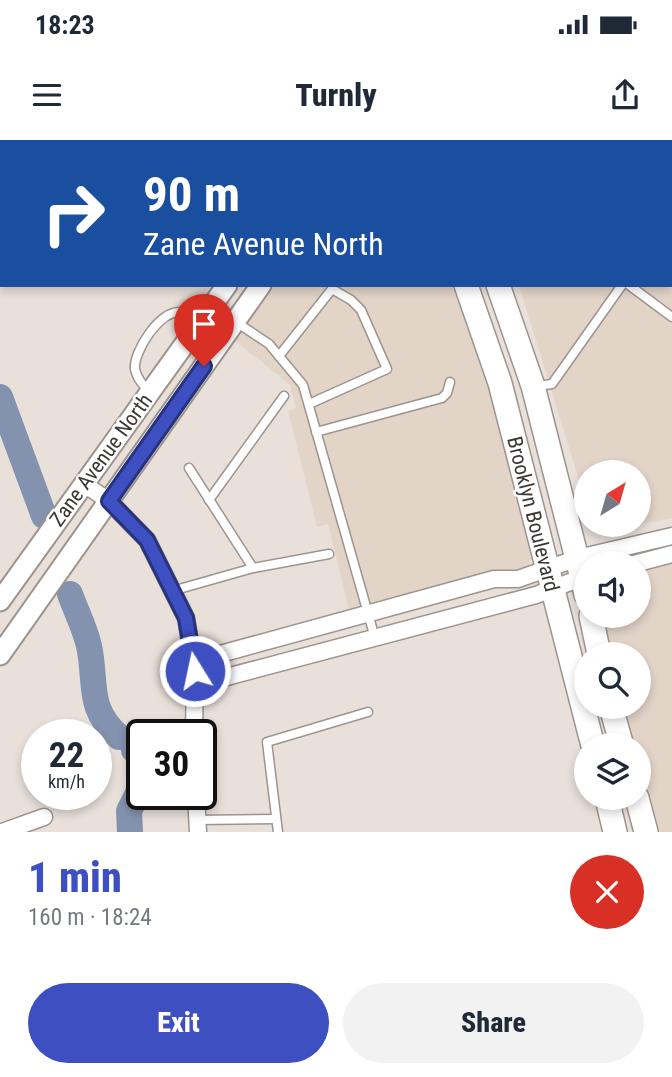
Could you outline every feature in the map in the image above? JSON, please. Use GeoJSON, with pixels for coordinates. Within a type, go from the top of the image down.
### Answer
{"type":"FeatureCollection","features":[{"type":"Feature","properties":{"kind":"main road","name":"Brooklyn Boulevard"},"geometry":{"type":"LineString","coordinates":[[467,287],[500,383],[590,733]]}},
{"type":"Feature","properties":{"kind":"main road","name":"Brooklyn Boulevard"},"geometry":{"type":"LineString","coordinates":[[499,287],[533,386],[576,551]]}},
{"type":"Feature","properties":{"kind":"main road"},"geometry":{"type":"LineString","coordinates":[[610,810],[615,832]]}},
{"type":"Feature","properties":{"kind":"main road"},"geometry":{"type":"LineString","coordinates":[[640,810],[646,832]]}},
{"type":"Feature","properties":{"kind":"street","name":"Zane Avenue North"},"geometry":{"type":"LineString","coordinates":[[0,601],[226,287]]}},
{"type":"Feature","properties":{"kind":"street","name":"Zane Avenue North"},"geometry":{"type":"LineString","coordinates":[[0,655],[260,287]]}},
{"type":"Feature","properties":{"kind":"street"},"geometry":{"type":"LineString","coordinates":[[84,484],[109,501],[147,540],[186,618],[195,671],[194,719]]}},
{"type":"Feature","properties":{"kind":"street"},"geometry":{"type":"LineString","coordinates":[[639,551],[672,536]]}},
{"type":"Feature","properties":{"kind":"street"},"geometry":{"type":"LineString","coordinates":[[651,560],[672,554]]}},
{"type":"Feature","properties":{"kind":"street"},"geometry":{"type":"LineString","coordinates":[[195,671],[213,656],[494,579],[574,577]]}},
{"type":"Feature","properties":{"kind":"street"},"geometry":{"type":"LineString","coordinates":[[195,671],[219,679],[375,638],[550,578]]}},
{"type":"Feature","properties":{"kind":"street"},"geometry":{"type":"LineString","coordinates":[[2,832],[44,817]]}},
{"type":"Feature","properties":{"kind":"lane"},"geometry":{"type":"LineString","coordinates":[[533,386],[552,384],[621,287]]}},
{"type":"Feature","properties":{"kind":"lane"},"geometry":{"type":"LineString","coordinates":[[632,287],[672,317]]}},
{"type":"Feature","properties":{"kind":"lane"},"geometry":{"type":"LineString","coordinates":[[279,356],[332,289],[351,300],[361,310],[387,369],[309,404]]}},
{"type":"Feature","properties":{"kind":"lane"},"geometry":{"type":"LineString","coordinates":[[150,392],[139,381],[135,370],[139,350],[148,336],[172,313],[180,312],[200,323]]}},
{"type":"Feature","properties":{"kind":"lane"},"geometry":{"type":"LineString","coordinates":[[236,321],[269,344],[303,385],[375,638]]}},
{"type":"Feature","properties":{"kind":"lane"},"geometry":{"type":"LineString","coordinates":[[316,432],[442,398],[447,393],[450,382]]}},
{"type":"Feature","properties":{"kind":"lane"},"geometry":{"type":"LineString","coordinates":[[209,500],[284,396]]}},
{"type":"Feature","properties":{"kind":"lane"},"geometry":{"type":"LineString","coordinates":[[189,468],[253,568]]}},
{"type":"Feature","properties":{"kind":"lane"},"geometry":{"type":"LineString","coordinates":[[172,591],[253,568],[329,554]]}},
{"type":"Feature","properties":{"kind":"lane"},"geometry":{"type":"LineString","coordinates":[[278,832],[267,742],[368,712]]}},
{"type":"Feature","properties":{"kind":"lane"},"geometry":{"type":"LineString","coordinates":[[197,826],[276,819]]}},
{"type":"Feature","properties":{"kind":"shaded area"},"geometry":{"type":"Polygon","coordinates":[[[269,287],[452,287],[481,358],[534,553],[527,569],[501,575],[496,570],[349,609],[328,524],[317,527],[288,411],[296,408],[290,385],[232,338],[269,287]]]}},
{"type":"Feature","properties":{"kind":"shaded area"},"geometry":{"type":"Polygon","coordinates":[[[520,287],[672,287],[672,518],[651,522],[651,460],[574,460],[574,464],[520,287]]]}},
{"type":"Feature","properties":{"kind":"shaded area"},"geometry":{"type":"Polygon","coordinates":[[[672,559],[672,832],[654,832],[649,810],[651,810],[651,733],[630,733],[627,719],[651,719],[651,642],[608,642],[605,628],[651,628],[651,564],[672,559]]]}},
{"type":"Feature","properties":{"kind":"waterway"},"geometry":{"type":"LineString","coordinates":[[0,397],[44,516]]}},
{"type":"Feature","properties":{"kind":"waterway"},"geometry":{"type":"LineString","coordinates":[[70,594],[89,646],[97,705],[102,716],[119,737]]}},
{"type":"Feature","properties":{"kind":"waterway"},"geometry":{"type":"LineString","coordinates":[[130,810],[130,832]]}},
{"type":"Feature","properties":{"kind":"route"},"geometry":{"type":"LineString","coordinates":[[195,671],[186,618],[147,540],[109,501],[204,366]]}}]}
